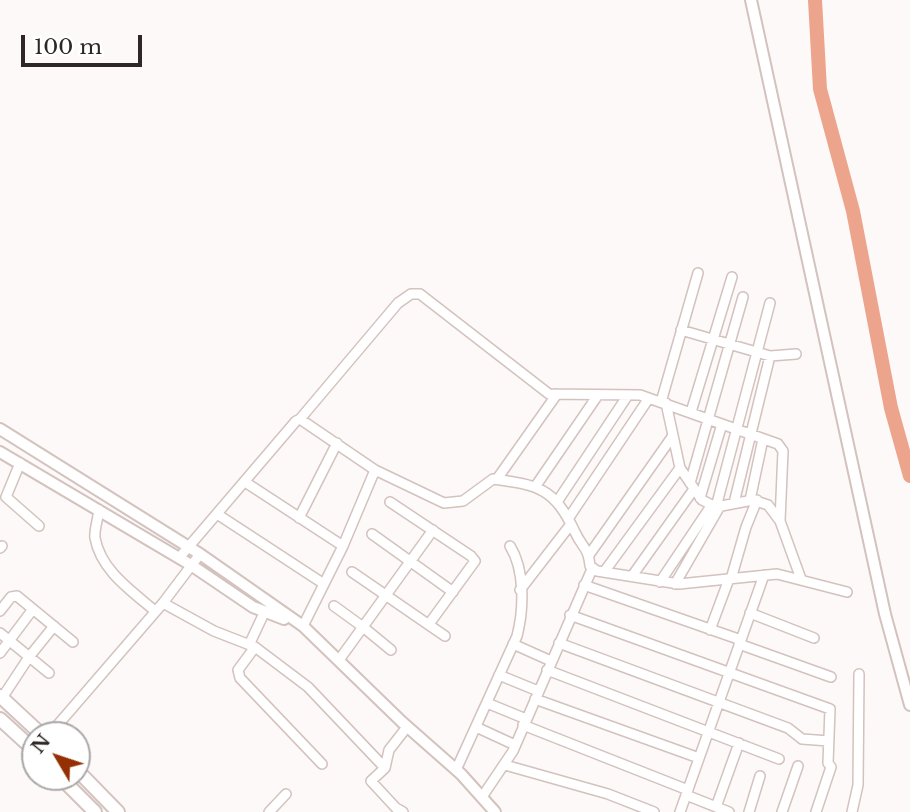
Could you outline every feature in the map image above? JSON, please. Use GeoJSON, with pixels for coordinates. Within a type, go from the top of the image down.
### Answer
{"type":"FeatureCollection","features":[{"type":"Feature","properties":{"kind":"main road"},"geometry":{"type":"LineString","coordinates":[[1,697],[27,721]]}},
{"type":"Feature","properties":{"kind":"main road"},"geometry":{"type":"LineString","coordinates":[[0,719],[21,738]]}},
{"type":"Feature","properties":{"kind":"main road"},"geometry":{"type":"LineString","coordinates":[[91,784],[118,812]]}},
{"type":"Feature","properties":{"kind":"main road"},"geometry":{"type":"LineString","coordinates":[[74,791],[95,812]]}},
{"type":"Feature","properties":{"kind":"street"},"geometry":{"type":"LineString","coordinates":[[751,0],[885,614],[910,705]]}},
{"type":"Feature","properties":{"kind":"street"},"geometry":{"type":"LineString","coordinates":[[698,274],[663,402],[680,468],[700,498],[715,506],[754,500],[768,505],[780,521],[801,579]]}},
{"type":"Feature","properties":{"kind":"street"},"geometry":{"type":"LineString","coordinates":[[691,412],[732,277]]}},
{"type":"Feature","properties":{"kind":"street"},"geometry":{"type":"LineString","coordinates":[[179,558],[398,303],[411,294],[420,294],[427,298],[549,394],[649,397],[782,448],[780,521]]}},
{"type":"Feature","properties":{"kind":"street"},"geometry":{"type":"LineString","coordinates":[[632,576],[692,486],[707,418],[743,297]]}},
{"type":"Feature","properties":{"kind":"street"},"geometry":{"type":"LineString","coordinates":[[675,584],[715,506],[770,303]]}},
{"type":"Feature","properties":{"kind":"street"},"geometry":{"type":"LineString","coordinates":[[681,330],[770,356],[796,354]]}},
{"type":"Feature","properties":{"kind":"street"},"geometry":{"type":"LineString","coordinates":[[734,503],[770,356]]}},
{"type":"Feature","properties":{"kind":"street"},"geometry":{"type":"LineString","coordinates":[[497,479],[557,394]]}},
{"type":"Feature","properties":{"kind":"street"},"geometry":{"type":"LineString","coordinates":[[535,487],[597,395]]}},
{"type":"Feature","properties":{"kind":"street"},"geometry":{"type":"LineString","coordinates":[[557,502],[628,395]]}},
{"type":"Feature","properties":{"kind":"street"},"geometry":{"type":"LineString","coordinates":[[520,590],[570,521],[649,397]]}},
{"type":"Feature","properties":{"kind":"street"},"geometry":{"type":"LineString","coordinates":[[300,419],[375,470],[444,503],[463,501],[493,478],[523,482],[535,487],[557,502],[589,555],[592,569],[515,745],[505,765],[482,797]]}},
{"type":"Feature","properties":{"kind":"street"},"geometry":{"type":"LineString","coordinates":[[700,498],[722,424]]}},
{"type":"Feature","properties":{"kind":"street"},"geometry":{"type":"LineString","coordinates":[[0,429],[200,554],[303,626],[407,727],[456,770],[495,812]]}},
{"type":"Feature","properties":{"kind":"street"},"geometry":{"type":"LineString","coordinates":[[589,555],[672,437]]}},
{"type":"Feature","properties":{"kind":"street"},"geometry":{"type":"LineString","coordinates":[[710,630],[730,579],[754,500],[763,439]]}},
{"type":"Feature","properties":{"kind":"street"},"geometry":{"type":"LineString","coordinates":[[299,518],[337,443]]}},
{"type":"Feature","properties":{"kind":"street"},"geometry":{"type":"LineString","coordinates":[[0,452],[191,565],[253,607],[303,626]]}},
{"type":"Feature","properties":{"kind":"street"},"geometry":{"type":"LineString","coordinates":[[20,463],[6,497],[39,526]]}},
{"type":"Feature","properties":{"kind":"street"},"geometry":{"type":"LineString","coordinates":[[604,572],[680,468]]}},
{"type":"Feature","properties":{"kind":"street"},"geometry":{"type":"LineString","coordinates":[[303,626],[343,546],[375,470]]}},
{"type":"Feature","properties":{"kind":"street"},"geometry":{"type":"LineString","coordinates":[[245,482],[343,546]]}},
{"type":"Feature","properties":{"kind":"street"},"geometry":{"type":"LineString","coordinates":[[390,502],[471,555],[475,561],[429,624]]}},
{"type":"Feature","properties":{"kind":"street"},"geometry":{"type":"LineString","coordinates":[[660,582],[715,506]]}},
{"type":"Feature","properties":{"kind":"street"},"geometry":{"type":"LineString","coordinates":[[99,510],[95,538],[107,566],[155,611]]}},
{"type":"Feature","properties":{"kind":"street"},"geometry":{"type":"LineString","coordinates":[[217,514],[324,584]]}},
{"type":"Feature","properties":{"kind":"street"},"geometry":{"type":"LineString","coordinates":[[339,660],[433,530]]}},
{"type":"Feature","properties":{"kind":"street"},"geometry":{"type":"LineString","coordinates":[[372,534],[453,592]]}},
{"type":"Feature","properties":{"kind":"street"},"geometry":{"type":"LineString","coordinates":[[456,770],[513,644],[520,622],[516,555],[510,546]]}},
{"type":"Feature","properties":{"kind":"street"},"geometry":{"type":"LineString","coordinates":[[61,721],[163,603],[200,554]]}},
{"type":"Feature","properties":{"kind":"street"},"geometry":{"type":"LineString","coordinates":[[592,569],[675,584],[783,575],[846,592]]}},
{"type":"Feature","properties":{"kind":"street"},"geometry":{"type":"LineString","coordinates":[[352,572],[445,636]]}},
{"type":"Feature","properties":{"kind":"street"},"geometry":{"type":"LineString","coordinates":[[680,812],[764,575]]}},
{"type":"Feature","properties":{"kind":"street"},"geometry":{"type":"LineString","coordinates":[[584,585],[831,677]]}},
{"type":"Feature","properties":{"kind":"street"},"geometry":{"type":"LineString","coordinates":[[1,607],[11,597],[17,596],[73,642]]}},
{"type":"Feature","properties":{"kind":"street"},"geometry":{"type":"LineString","coordinates":[[163,603],[214,631],[252,646],[309,687],[385,768]]}},
{"type":"Feature","properties":{"kind":"street"},"geometry":{"type":"LineString","coordinates":[[334,606],[391,650]]}},
{"type":"Feature","properties":{"kind":"street"},"geometry":{"type":"LineString","coordinates":[[0,653],[33,609]]}},
{"type":"Feature","properties":{"kind":"street"},"geometry":{"type":"LineString","coordinates":[[265,611],[252,646],[238,670],[240,678],[322,764]]}},
{"type":"Feature","properties":{"kind":"street"},"geometry":{"type":"LineString","coordinates":[[750,612],[814,638]]}},
{"type":"Feature","properties":{"kind":"street"},"geometry":{"type":"LineString","coordinates":[[570,615],[830,709],[828,763],[831,767],[816,812]]}},
{"type":"Feature","properties":{"kind":"street"},"geometry":{"type":"LineString","coordinates":[[1,697],[54,626]]}},
{"type":"Feature","properties":{"kind":"street"},"geometry":{"type":"LineString","coordinates":[[0,633],[49,673]]}},
{"type":"Feature","properties":{"kind":"street"},"geometry":{"type":"LineString","coordinates":[[559,643],[788,728],[802,739],[829,741]]}},
{"type":"Feature","properties":{"kind":"street"},"geometry":{"type":"LineString","coordinates":[[513,644],[549,666],[779,759]]}},
{"type":"Feature","properties":{"kind":"street"},"geometry":{"type":"LineString","coordinates":[[499,674],[537,695],[699,758]]}},
{"type":"Feature","properties":{"kind":"street"},"geometry":{"type":"LineString","coordinates":[[852,812],[858,785],[859,674]]}},
{"type":"Feature","properties":{"kind":"street"},"geometry":{"type":"LineString","coordinates":[[487,703],[687,793],[714,808],[729,812]]}},
{"type":"Feature","properties":{"kind":"street"},"geometry":{"type":"LineString","coordinates":[[396,811],[371,781],[385,768],[389,750],[407,727]]}},
{"type":"Feature","properties":{"kind":"street"},"geometry":{"type":"LineString","coordinates":[[476,727],[515,745]]}},
{"type":"Feature","properties":{"kind":"street"},"geometry":{"type":"LineString","coordinates":[[714,808],[739,743]]}},
{"type":"Feature","properties":{"kind":"street"},"geometry":{"type":"LineString","coordinates":[[505,765],[608,794],[654,812]]}},
{"type":"Feature","properties":{"kind":"street"},"geometry":{"type":"LineString","coordinates":[[782,812],[797,766]]}},
{"type":"Feature","properties":{"kind":"street"},"geometry":{"type":"LineString","coordinates":[[749,812],[760,776]]}},
{"type":"Feature","properties":{"kind":"street"},"geometry":{"type":"LineString","coordinates":[[272,811],[286,794]]}},
{"type":"Feature","properties":{"kind":"waterway"},"geometry":{"type":"LineString","coordinates":[[815,0],[820,89],[853,211],[891,408],[910,476]]}}]}
